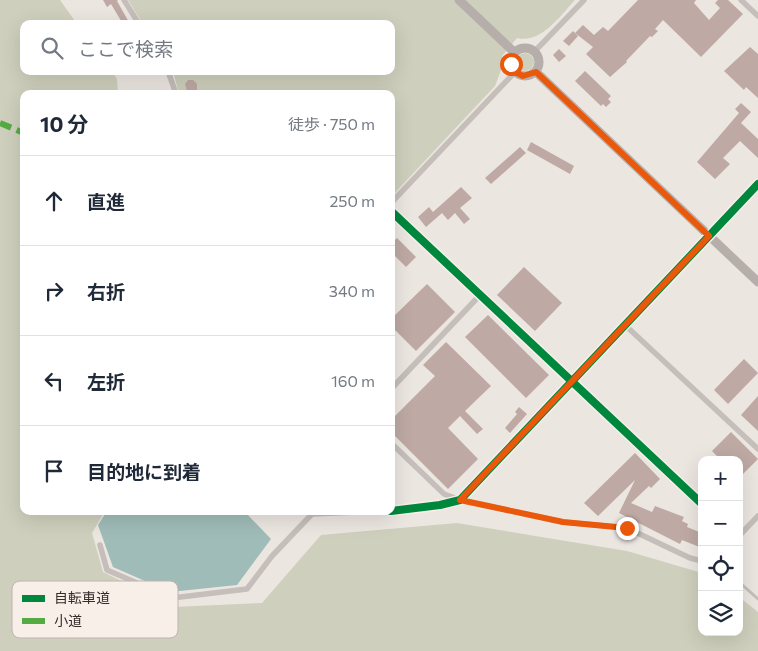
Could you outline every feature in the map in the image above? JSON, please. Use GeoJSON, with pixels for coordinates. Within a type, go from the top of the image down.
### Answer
{"type":"FeatureCollection","features":[{"type":"Feature","properties":{"kind":"street"},"geometry":{"type":"LineString","coordinates":[[124,0],[136,20]]}},
{"type":"Feature","properties":{"kind":"street"},"geometry":{"type":"LineString","coordinates":[[459,0],[514,52]]}},
{"type":"Feature","properties":{"kind":"street"},"geometry":{"type":"LineString","coordinates":[[535,51],[584,0]]}},
{"type":"Feature","properties":{"kind":"street"},"geometry":{"type":"LineString","coordinates":[[741,0],[758,16]]}},
{"type":"Feature","properties":{"kind":"street"},"geometry":{"type":"LineString","coordinates":[[527,47],[535,51],[540,63],[536,72],[528,76],[515,72],[511,64],[514,52],[527,47]]}},
{"type":"Feature","properties":{"kind":"street"},"geometry":{"type":"LineString","coordinates":[[395,199],[515,72]]}},
{"type":"Feature","properties":{"kind":"street"},"geometry":{"type":"LineString","coordinates":[[536,72],[758,282]]}},
{"type":"Feature","properties":{"kind":"street"},"geometry":{"type":"LineString","coordinates":[[169,75],[175,90]]}},
{"type":"Feature","properties":{"kind":"street"},"geometry":{"type":"LineString","coordinates":[[395,511],[440,505],[460,500],[571,380],[758,184]]}},
{"type":"Feature","properties":{"kind":"street"},"geometry":{"type":"LineString","coordinates":[[395,215],[699,501]]}},
{"type":"Feature","properties":{"kind":"street"},"geometry":{"type":"LineString","coordinates":[[395,385],[481,294]]}},
{"type":"Feature","properties":{"kind":"street"},"geometry":{"type":"LineString","coordinates":[[625,325],[758,449]]}},
{"type":"Feature","properties":{"kind":"street"},"geometry":{"type":"LineString","coordinates":[[395,447],[444,494],[460,500],[563,522],[627,528],[698,560]]}},
{"type":"Feature","properties":{"kind":"street"},"geometry":{"type":"LineString","coordinates":[[178,598],[247,589],[272,556],[311,515]]}},
{"type":"Feature","properties":{"kind":"street"},"geometry":{"type":"LineString","coordinates":[[743,532],[758,516]]}},
{"type":"Feature","properties":{"kind":"street"},"geometry":{"type":"LineString","coordinates":[[100,545],[107,570],[133,581]]}},
{"type":"Feature","properties":{"kind":"lane"},"geometry":{"type":"LineString","coordinates":[[743,586],[758,599]]}},
{"type":"Feature","properties":{"kind":"green space"},"geometry":{"type":"Polygon","coordinates":[[[0,0],[60,0],[74,20],[20,20],[20,75],[114,75],[117,79],[118,90],[20,90],[20,515],[103,515],[92,533],[103,572],[121,581],[12,581],[12,638],[178,638],[178,607],[262,603],[321,535],[457,523],[627,551],[698,572],[698,636],[743,636],[743,600],[758,612],[758,651],[0,651],[0,0]]]}},
{"type":"Feature","properties":{"kind":"green space"},"geometry":{"type":"Polygon","coordinates":[[[128,0],[575,0],[542,33],[526,39],[517,38],[502,56],[503,65],[495,86],[395,193],[395,90],[178,90],[174,75],[395,75],[395,20],[140,20],[128,0]]]}},
{"type":"Feature","properties":{"kind":"green space"},"geometry":{"type":"Polygon","coordinates":[[[525,53],[531,56],[534,62],[531,68],[525,71],[519,68],[516,62],[519,56],[525,53]]]}},
{"type":"Feature","properties":{"kind":"water"},"geometry":{"type":"Polygon","coordinates":[[[104,515],[248,515],[271,539],[237,585],[178,591],[178,581],[145,581],[113,567],[98,525],[104,515]]]}},
{"type":"Feature","properties":{"kind":"building"},"geometry":{"type":"Polygon","coordinates":[[[103,0],[118,0],[128,20],[121,20],[111,4],[107,7],[103,0]]]}},
{"type":"Feature","properties":{"kind":"building"},"geometry":{"type":"Polygon","coordinates":[[[638,0],[696,0],[694,3],[709,20],[720,8],[715,3],[718,0],[728,0],[743,14],[701,57],[663,20],[655,29],[658,31],[652,37],[650,36],[627,62],[610,77],[586,54],[593,47],[575,33],[583,25],[594,35],[603,27],[608,31],[638,0]]]}},
{"type":"Feature","properties":{"kind":"building"},"geometry":{"type":"Polygon","coordinates":[[[573,31],[578,36],[569,46],[563,41],[573,31]]]}},
{"type":"Feature","properties":{"kind":"building"},"geometry":{"type":"Polygon","coordinates":[[[750,47],[758,54],[758,98],[746,87],[744,90],[724,71],[750,47]]]}},
{"type":"Feature","properties":{"kind":"building"},"geometry":{"type":"Polygon","coordinates":[[[559,49],[566,56],[559,62],[553,55],[559,49]]]}},
{"type":"Feature","properties":{"kind":"building"},"geometry":{"type":"Polygon","coordinates":[[[585,71],[611,96],[608,99],[611,102],[606,107],[603,104],[601,106],[575,81],[585,71]]]}},
{"type":"Feature","properties":{"kind":"building"},"geometry":{"type":"Polygon","coordinates":[[[188,80],[193,80],[197,84],[197,90],[187,90],[185,84],[188,80]]]}},
{"type":"Feature","properties":{"kind":"building"},"geometry":{"type":"Polygon","coordinates":[[[741,103],[751,112],[741,123],[758,139],[758,158],[740,141],[723,158],[730,164],[715,179],[697,162],[739,113],[735,109],[741,103]]]}},
{"type":"Feature","properties":{"kind":"building"},"geometry":{"type":"Polygon","coordinates":[[[531,142],[574,166],[570,174],[527,150],[531,142]]]}},
{"type":"Feature","properties":{"kind":"building"},"geometry":{"type":"Polygon","coordinates":[[[520,147],[526,153],[491,184],[485,178],[520,147]]]}},
{"type":"Feature","properties":{"kind":"building"},"geometry":{"type":"Polygon","coordinates":[[[461,187],[472,198],[460,208],[470,219],[464,224],[455,213],[448,220],[442,213],[426,227],[418,217],[429,207],[433,212],[461,187]]]}},
{"type":"Feature","properties":{"kind":"building"},"geometry":{"type":"Polygon","coordinates":[[[397,238],[416,257],[406,267],[395,256],[395,240],[397,238]]]}},
{"type":"Feature","properties":{"kind":"building"},"geometry":{"type":"Polygon","coordinates":[[[524,267],[562,303],[535,331],[497,295],[524,267]]]}},
{"type":"Feature","properties":{"kind":"building"},"geometry":{"type":"Polygon","coordinates":[[[427,284],[455,312],[416,351],[395,330],[395,315],[427,284]]]}},
{"type":"Feature","properties":{"kind":"building"},"geometry":{"type":"Polygon","coordinates":[[[488,315],[549,375],[526,398],[465,337],[488,315]]]}},
{"type":"Feature","properties":{"kind":"building"},"geometry":{"type":"Polygon","coordinates":[[[446,342],[491,386],[465,411],[483,429],[477,434],[460,416],[448,428],[478,459],[448,489],[395,436],[395,416],[435,376],[423,365],[446,342]]]}},
{"type":"Feature","properties":{"kind":"building"},"geometry":{"type":"Polygon","coordinates":[[[744,359],[758,373],[728,404],[714,390],[744,359]]]}},
{"type":"Feature","properties":{"kind":"building"},"geometry":{"type":"Polygon","coordinates":[[[758,396],[758,431],[741,415],[758,396]]]}},
{"type":"Feature","properties":{"kind":"building"},"geometry":{"type":"Polygon","coordinates":[[[519,407],[527,414],[510,433],[505,428],[517,414],[515,412],[519,407]]]}},
{"type":"Feature","properties":{"kind":"building"},"geometry":{"type":"Polygon","coordinates":[[[731,432],[758,459],[743,474],[743,456],[717,456],[712,451],[731,432]]]}},
{"type":"Feature","properties":{"kind":"building"},"geometry":{"type":"Polygon","coordinates":[[[635,453],[660,479],[651,488],[649,486],[631,503],[652,512],[655,506],[684,517],[682,521],[688,524],[687,527],[698,531],[698,546],[682,540],[680,544],[619,513],[635,480],[598,516],[584,503],[635,453]]]}},
{"type":"Feature","properties":{"kind":"marked path"},"geometry":{"type":"LineString","coordinates":[[0,123],[20,131]]}},
{"type":"Feature","properties":{"kind":"cycle path"},"geometry":{"type":"LineString","coordinates":[[395,511],[440,505],[460,500],[758,184]]}},
{"type":"Feature","properties":{"kind":"cycle path"},"geometry":{"type":"LineString","coordinates":[[395,215],[699,501]]}},
{"type":"Feature","properties":{"kind":"route"},"geometry":{"type":"LineString","coordinates":[[511,64],[512,68],[519,75],[528,76],[536,72],[709,236],[571,380],[460,500],[563,522],[627,528]]}}]}
